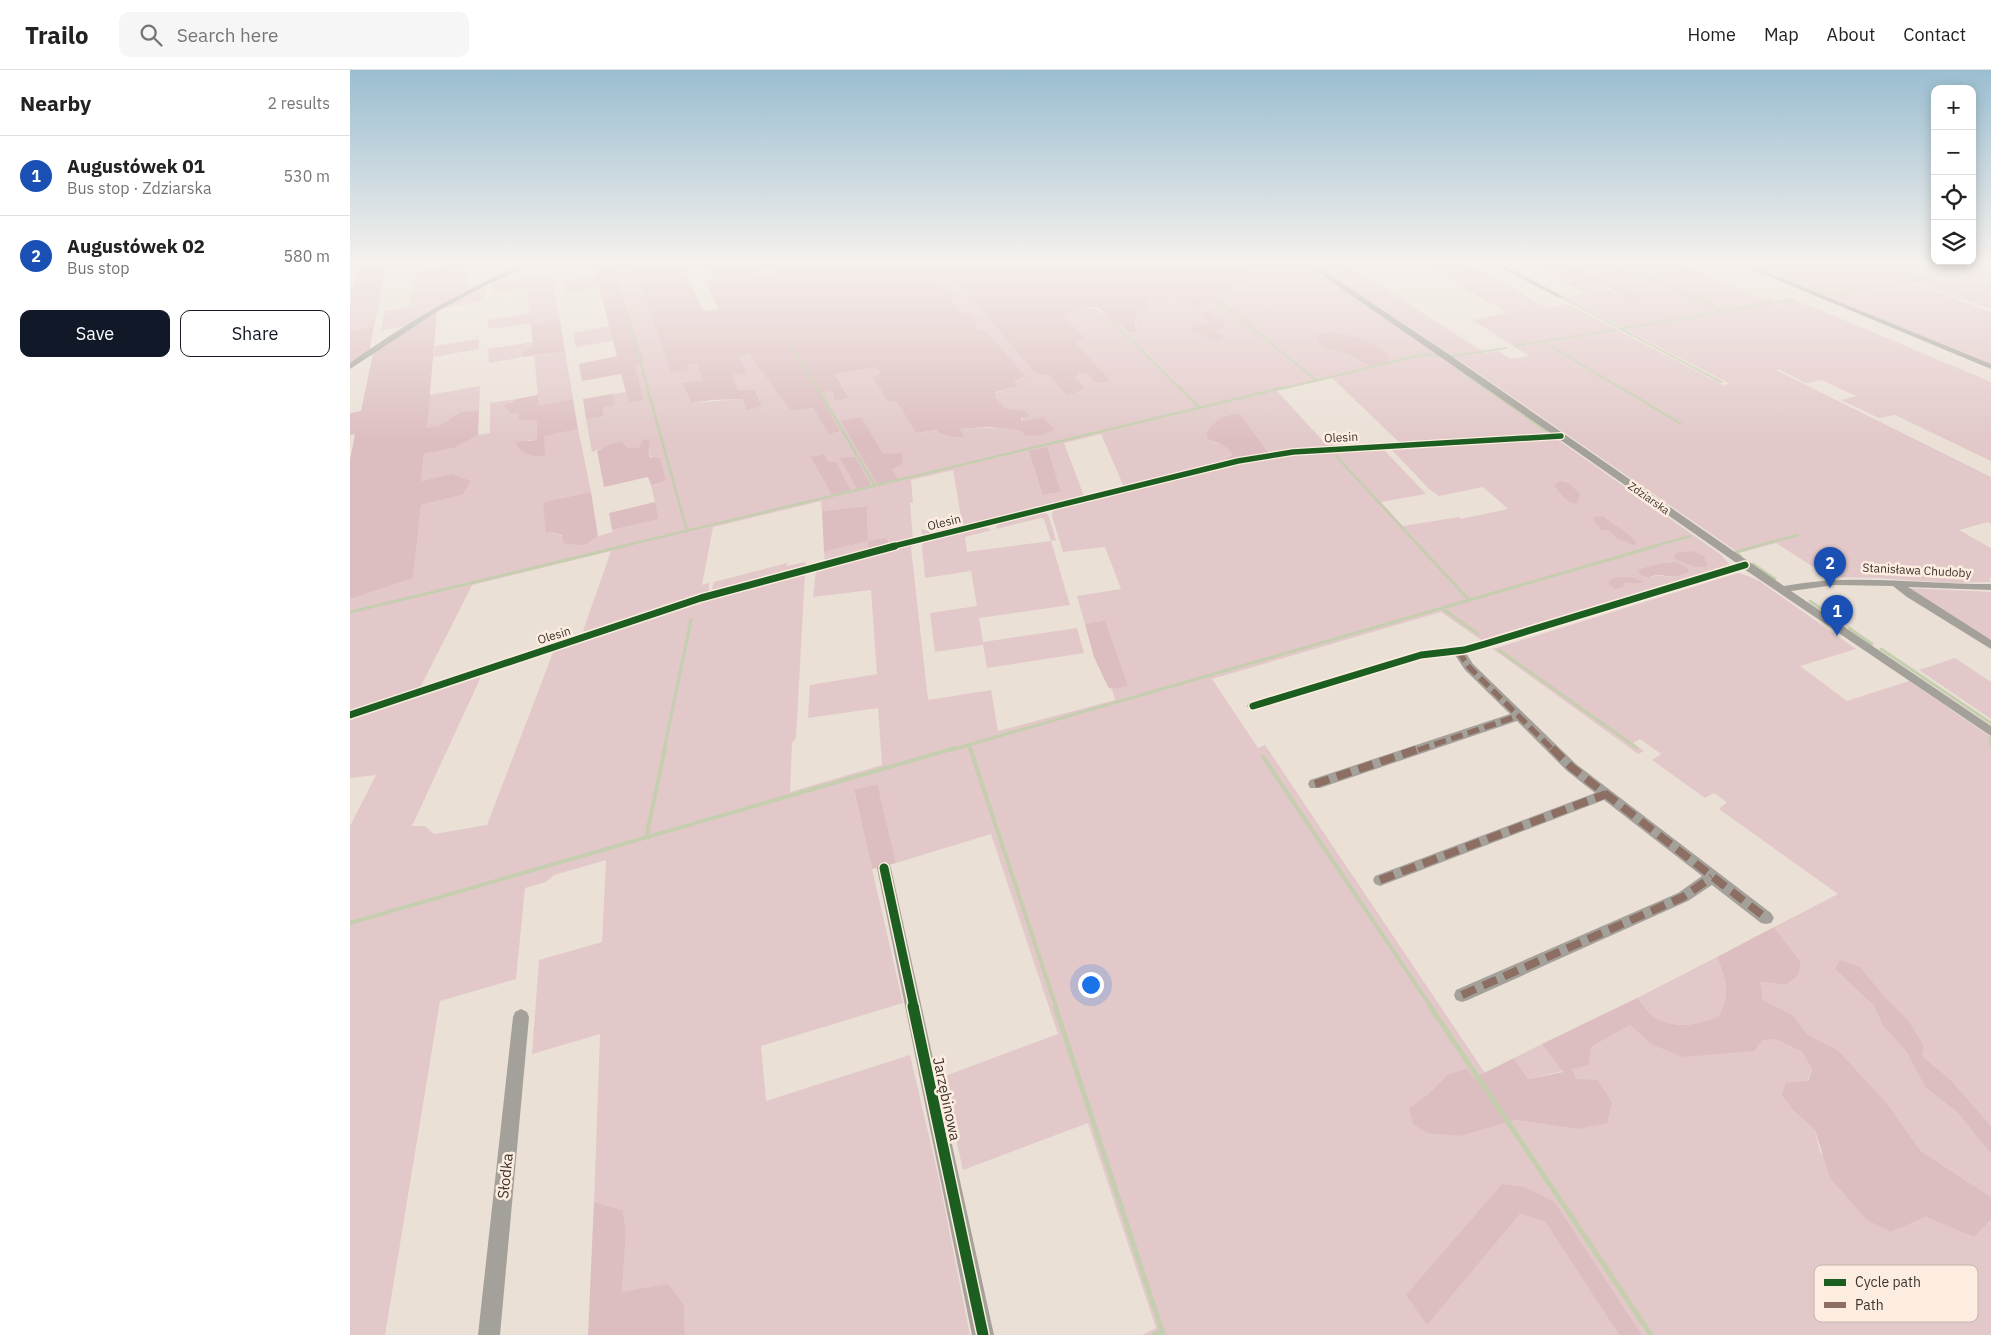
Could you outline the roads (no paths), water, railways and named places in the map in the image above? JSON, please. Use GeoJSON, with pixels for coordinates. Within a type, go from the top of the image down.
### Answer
{"type":"FeatureCollection","features":[{"type":"Feature","properties":{"kind":"street"},"geometry":{"type":"LineString","coordinates":[[350,367],[413,323]]}},
{"type":"Feature","properties":{"kind":"street","name":"Zdziarska"},"geometry":{"type":"LineString","coordinates":[[1395,323],[1745,565],[1991,732]]}},
{"type":"Feature","properties":{"kind":"street"},"geometry":{"type":"LineString","coordinates":[[1885,323],[1991,367]]}},
{"type":"Feature","properties":{"kind":"street","name":"Olesin"},"geometry":{"type":"LineString","coordinates":[[350,715],[710,596],[891,547],[1238,461],[1293,452],[1561,436]]}},
{"type":"Feature","properties":{"kind":"street"},"geometry":{"type":"LineString","coordinates":[[1253,706],[1421,655],[1458,651],[1745,565]]}},
{"type":"Feature","properties":{"kind":"street","name":"Stanisława Chudoby"},"geometry":{"type":"LineString","coordinates":[[1782,590],[1841,581],[1991,587]]}},
{"type":"Feature","properties":{"kind":"street"},"geometry":{"type":"LineString","coordinates":[[1896,582],[1911,595],[1991,645]]}},
{"type":"Feature","properties":{"kind":"street"},"geometry":{"type":"LineString","coordinates":[[1458,651],[1468,668],[1571,767],[1766,918]]}},
{"type":"Feature","properties":{"kind":"street"},"geometry":{"type":"LineString","coordinates":[[1315,784],[1518,716]]}},
{"type":"Feature","properties":{"kind":"street"},"geometry":{"type":"LineString","coordinates":[[1380,880],[1606,794]]}},
{"type":"Feature","properties":{"kind":"street","name":"Jarzębinowa"},"geometry":{"type":"LineString","coordinates":[[884,868],[983,1335]]}},
{"type":"Feature","properties":{"kind":"street"},"geometry":{"type":"LineString","coordinates":[[1462,995],[1683,897],[1712,877]]}},
{"type":"Feature","properties":{"kind":"street","name":"Słodka"},"geometry":{"type":"LineString","coordinates":[[489,1335],[521,1017]]}},
{"type":"Feature","properties":{"kind":"waterway"},"geometry":{"type":"LineString","coordinates":[[630,323],[648,389]]}},
{"type":"Feature","properties":{"kind":"waterway"},"geometry":{"type":"LineString","coordinates":[[1246,323],[1316,380]]}},
{"type":"Feature","properties":{"kind":"waterway"},"geometry":{"type":"LineString","coordinates":[[1610,323],[1621,329]]}},
{"type":"Feature","properties":{"kind":"waterway"},"geometry":{"type":"LineString","coordinates":[[1621,329],[1655,323]]}},
{"type":"Feature","properties":{"kind":"waterway"},"geometry":{"type":"LineString","coordinates":[[1115,324],[1180,389]]}},
{"type":"Feature","properties":{"kind":"waterway"},"geometry":{"type":"LineString","coordinates":[[1621,329],[1721,382]]}},
{"type":"Feature","properties":{"kind":"waterway"},"geometry":{"type":"LineString","coordinates":[[1543,342],[1614,330]]}},
{"type":"Feature","properties":{"kind":"waterway"},"geometry":{"type":"LineString","coordinates":[[789,341],[817,389]]}},
{"type":"Feature","properties":{"kind":"waterway"},"geometry":{"type":"LineString","coordinates":[[1515,346],[1543,342]]}},
{"type":"Feature","properties":{"kind":"waterway"},"geometry":{"type":"LineString","coordinates":[[1543,342],[1622,389]]}},
{"type":"Feature","properties":{"kind":"waterway"},"geometry":{"type":"LineString","coordinates":[[1453,356],[1506,348]]}},
{"type":"Feature","properties":{"kind":"waterway"},"geometry":{"type":"LineString","coordinates":[[1316,380],[1417,356],[1431,354],[1441,357]]}},
{"type":"Feature","properties":{"kind":"waterway"},"geometry":{"type":"LineString","coordinates":[[1458,369],[1486,389]]}},
{"type":"Feature","properties":{"kind":"waterway"},"geometry":{"type":"LineString","coordinates":[[1281,389],[1316,380]]}},
{"type":"Feature","properties":{"kind":"waterway"},"geometry":{"type":"LineString","coordinates":[[647,387],[687,531]]}},
{"type":"Feature","properties":{"kind":"waterway"},"geometry":{"type":"LineString","coordinates":[[817,387],[875,486]]}},
{"type":"Feature","properties":{"kind":"waterway"},"geometry":{"type":"LineString","coordinates":[[1179,387],[1200,408]]}},
{"type":"Feature","properties":{"kind":"waterway"},"geometry":{"type":"LineString","coordinates":[[1200,408],[1286,387]]}},
{"type":"Feature","properties":{"kind":"waterway"},"geometry":{"type":"LineString","coordinates":[[1484,387],[1546,431]]}},
{"type":"Feature","properties":{"kind":"waterway"},"geometry":{"type":"LineString","coordinates":[[1620,387],[1681,424]]}},
{"type":"Feature","properties":{"kind":"waterway"},"geometry":{"type":"LineString","coordinates":[[875,486],[1200,408]]}},
{"type":"Feature","properties":{"kind":"waterway"},"geometry":{"type":"LineString","coordinates":[[1336,456],[1420,547]]}},
{"type":"Feature","properties":{"kind":"waterway"},"geometry":{"type":"LineString","coordinates":[[687,531],[875,486]]}},
{"type":"Feature","properties":{"kind":"waterway"},"geometry":{"type":"LineString","coordinates":[[619,547],[687,531]]}},
{"type":"Feature","properties":{"kind":"waterway"},"geometry":{"type":"LineString","coordinates":[[1753,547],[1798,535]]}},
{"type":"Feature","properties":{"kind":"waterway"},"geometry":{"type":"LineString","coordinates":[[1651,547],[1691,536]]}},
{"type":"Feature","properties":{"kind":"waterway"},"geometry":{"type":"LineString","coordinates":[[350,612],[624,546]]}},
{"type":"Feature","properties":{"kind":"waterway"},"geometry":{"type":"LineString","coordinates":[[1419,546],[1469,600]]}},
{"type":"Feature","properties":{"kind":"waterway"},"geometry":{"type":"LineString","coordinates":[[969,745],[1656,546]]}},
{"type":"Feature","properties":{"kind":"waterway"},"geometry":{"type":"LineString","coordinates":[[1741,557],[1736,552],[1757,546]]}},
{"type":"Feature","properties":{"kind":"waterway"},"geometry":{"type":"LineString","coordinates":[[1753,564],[1775,579]]}},
{"type":"Feature","properties":{"kind":"waterway"},"geometry":{"type":"LineString","coordinates":[[1810,601],[1843,624]]}},
{"type":"Feature","properties":{"kind":"waterway"},"geometry":{"type":"LineString","coordinates":[[1442,608],[1478,634]]}},
{"type":"Feature","properties":{"kind":"waterway"},"geometry":{"type":"LineString","coordinates":[[664,750],[691,620]]}},
{"type":"Feature","properties":{"kind":"waterway"},"geometry":{"type":"LineString","coordinates":[[1849,628],[1872,644]]}},
{"type":"Feature","properties":{"kind":"waterway"},"geometry":{"type":"LineString","coordinates":[[1881,649],[1991,723]]}},
{"type":"Feature","properties":{"kind":"waterway"},"geometry":{"type":"LineString","coordinates":[[1499,650],[1637,748]]}},
{"type":"Feature","properties":{"kind":"waterway"},"geometry":{"type":"LineString","coordinates":[[1990,738],[1991,745]]}},
{"type":"Feature","properties":{"kind":"waterway"},"geometry":{"type":"LineString","coordinates":[[951,750],[969,745]]}},
{"type":"Feature","properties":{"kind":"waterway"},"geometry":{"type":"LineString","coordinates":[[969,745],[971,750]]}},
{"type":"Feature","properties":{"kind":"waterway"},"geometry":{"type":"LineString","coordinates":[[646,837],[665,748]]}},
{"type":"Feature","properties":{"kind":"waterway"},"geometry":{"type":"LineString","coordinates":[[646,837],[955,748]]}},
{"type":"Feature","properties":{"kind":"waterway"},"geometry":{"type":"LineString","coordinates":[[970,748],[1056,1007]]}},
{"type":"Feature","properties":{"kind":"waterway"},"geometry":{"type":"LineString","coordinates":[[1263,757],[1431,1007]]}},
{"type":"Feature","properties":{"kind":"waterway"},"geometry":{"type":"LineString","coordinates":[[350,923],[646,837]]}},
{"type":"Feature","properties":{"kind":"waterway"},"geometry":{"type":"LineString","coordinates":[[1055,1006],[1162,1331]]}},
{"type":"Feature","properties":{"kind":"waterway"},"geometry":{"type":"LineString","coordinates":[[1430,1006],[1651,1335]]}},
{"type":"Feature","properties":{"kind":"waterway"},"geometry":{"type":"LineString","coordinates":[[1153,1335],[1162,1331]]}},
{"type":"Feature","properties":{"kind":"waterway"},"geometry":{"type":"LineString","coordinates":[[1162,1331],[1163,1335]]}},
{"type":"Feature","properties":{"kind":"place","name":"Augustówek 02"},"geometry":{"type":"Point","coordinates":[1830,588]}},
{"type":"Feature","properties":{"kind":"place","name":"Augustówek 01"},"geometry":{"type":"Point","coordinates":[1837,636]}}]}
